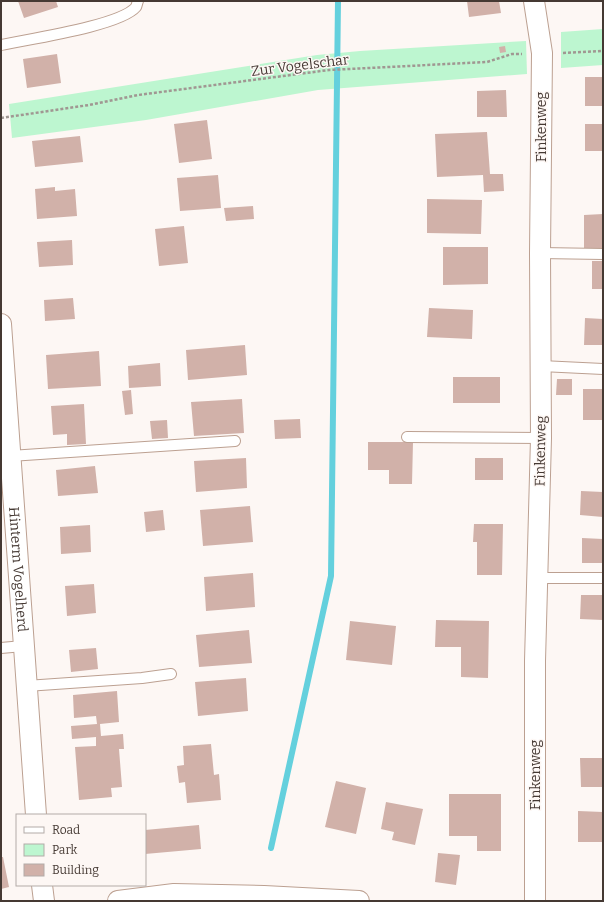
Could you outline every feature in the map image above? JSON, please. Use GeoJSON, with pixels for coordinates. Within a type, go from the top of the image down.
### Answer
{"type":"FeatureCollection","features":[{"type":"Feature","properties":{"kind":"street","name":"Finkenweg"},"geometry":{"type":"LineString","coordinates":[[534,1],[542,53],[540,253],[541,438],[535,661],[535,901]]}},
{"type":"Feature","properties":{"kind":"street","name":"Hinterm Vogelherd"},"geometry":{"type":"LineString","coordinates":[[1,324],[36,814]]}},
{"type":"Feature","properties":{"kind":"street"},"geometry":{"type":"LineString","coordinates":[[42,886],[44,901]]}},
{"type":"Feature","properties":{"kind":"street"},"geometry":{"type":"LineString","coordinates":[[118,901],[174,894],[264,896],[359,901]]}},
{"type":"Feature","properties":{"kind":"lane"},"geometry":{"type":"LineString","coordinates":[[1,45],[104,23],[125,14],[136,7],[138,1]]}},
{"type":"Feature","properties":{"kind":"lane"},"geometry":{"type":"LineString","coordinates":[[540,253],[603,254]]}},
{"type":"Feature","properties":{"kind":"lane"},"geometry":{"type":"LineString","coordinates":[[541,366],[603,369]]}},
{"type":"Feature","properties":{"kind":"lane"},"geometry":{"type":"LineString","coordinates":[[407,437],[541,438]]}},
{"type":"Feature","properties":{"kind":"lane"},"geometry":{"type":"LineString","coordinates":[[10,456],[235,440]]}},
{"type":"Feature","properties":{"kind":"lane"},"geometry":{"type":"LineString","coordinates":[[537,578],[603,578]]}},
{"type":"Feature","properties":{"kind":"lane"},"geometry":{"type":"LineString","coordinates":[[1,648],[24,646]]}},
{"type":"Feature","properties":{"kind":"lane"},"geometry":{"type":"LineString","coordinates":[[26,686],[142,678],[171,674]]}},
{"type":"Feature","properties":{"kind":"path","name":"Zur Vogelschar"},"geometry":{"type":"LineString","coordinates":[[1,118],[89,105],[138,95],[329,70],[487,62],[512,54],[603,52]]}},
{"type":"Feature","properties":{"kind":"green space"},"geometry":{"type":"Polygon","coordinates":[[[603,29],[603,65],[561,68],[561,32],[603,29]]]}},
{"type":"Feature","properties":{"kind":"green space"},"geometry":{"type":"Polygon","coordinates":[[[526,41],[527,74],[318,90],[146,120],[12,138],[9,104],[317,55],[526,41]]]}},
{"type":"Feature","properties":{"kind":"building"},"geometry":{"type":"Polygon","coordinates":[[[18,1],[56,1],[58,7],[24,18],[18,1]]]}},
{"type":"Feature","properties":{"kind":"building"},"geometry":{"type":"Polygon","coordinates":[[[467,1],[499,1],[501,13],[469,17],[467,1]]]}},
{"type":"Feature","properties":{"kind":"building"},"geometry":{"type":"Polygon","coordinates":[[[505,46],[506,52],[500,53],[499,47],[505,46]]]}},
{"type":"Feature","properties":{"kind":"building"},"geometry":{"type":"Polygon","coordinates":[[[57,54],[61,83],[27,88],[23,59],[57,54]]]}},
{"type":"Feature","properties":{"kind":"building"},"geometry":{"type":"Polygon","coordinates":[[[585,77],[603,77],[603,106],[585,106],[585,77]]]}},
{"type":"Feature","properties":{"kind":"building"},"geometry":{"type":"Polygon","coordinates":[[[506,90],[507,117],[477,117],[477,91],[506,90]]]}},
{"type":"Feature","properties":{"kind":"building"},"geometry":{"type":"Polygon","coordinates":[[[207,120],[212,159],[179,163],[174,124],[207,120]]]}},
{"type":"Feature","properties":{"kind":"building"},"geometry":{"type":"Polygon","coordinates":[[[585,124],[603,124],[603,151],[585,151],[585,124]]]}},
{"type":"Feature","properties":{"kind":"building"},"geometry":{"type":"Polygon","coordinates":[[[487,132],[490,174],[503,174],[504,191],[484,192],[483,175],[437,177],[435,134],[487,132]]]}},
{"type":"Feature","properties":{"kind":"building"},"geometry":{"type":"Polygon","coordinates":[[[80,136],[83,162],[35,167],[32,141],[80,136]]]}},
{"type":"Feature","properties":{"kind":"building"},"geometry":{"type":"Polygon","coordinates":[[[218,175],[221,208],[180,211],[177,178],[218,175]]]}},
{"type":"Feature","properties":{"kind":"building"},"geometry":{"type":"Polygon","coordinates":[[[55,187],[55,191],[75,189],[77,216],[37,219],[35,189],[55,187]]]}},
{"type":"Feature","properties":{"kind":"building"},"geometry":{"type":"Polygon","coordinates":[[[427,199],[482,200],[481,234],[427,233],[427,199]]]}},
{"type":"Feature","properties":{"kind":"building"},"geometry":{"type":"Polygon","coordinates":[[[253,206],[254,219],[226,221],[224,208],[253,206]]]}},
{"type":"Feature","properties":{"kind":"building"},"geometry":{"type":"Polygon","coordinates":[[[603,214],[603,248],[584,249],[584,215],[603,214]]]}},
{"type":"Feature","properties":{"kind":"building"},"geometry":{"type":"Polygon","coordinates":[[[184,226],[188,263],[159,266],[155,229],[184,226]]]}},
{"type":"Feature","properties":{"kind":"building"},"geometry":{"type":"Polygon","coordinates":[[[72,240],[73,265],[39,267],[37,242],[72,240]]]}},
{"type":"Feature","properties":{"kind":"building"},"geometry":{"type":"Polygon","coordinates":[[[443,247],[488,247],[488,284],[443,285],[443,247]]]}},
{"type":"Feature","properties":{"kind":"building"},"geometry":{"type":"Polygon","coordinates":[[[592,261],[603,261],[603,289],[592,289],[592,261]]]}},
{"type":"Feature","properties":{"kind":"building"},"geometry":{"type":"Polygon","coordinates":[[[73,298],[75,319],[45,321],[44,300],[73,298]]]}},
{"type":"Feature","properties":{"kind":"building"},"geometry":{"type":"Polygon","coordinates":[[[429,308],[473,310],[472,339],[427,337],[429,308]]]}},
{"type":"Feature","properties":{"kind":"building"},"geometry":{"type":"Polygon","coordinates":[[[585,318],[603,319],[603,345],[584,345],[585,318]]]}},
{"type":"Feature","properties":{"kind":"building"},"geometry":{"type":"Polygon","coordinates":[[[245,345],[247,375],[188,380],[186,350],[245,345]]]}},
{"type":"Feature","properties":{"kind":"building"},"geometry":{"type":"Polygon","coordinates":[[[99,351],[101,386],[48,389],[46,355],[99,351]]]}},
{"type":"Feature","properties":{"kind":"building"},"geometry":{"type":"Polygon","coordinates":[[[160,363],[161,386],[129,388],[128,366],[160,363]]]}},
{"type":"Feature","properties":{"kind":"building"},"geometry":{"type":"Polygon","coordinates":[[[453,377],[500,377],[500,403],[453,403],[453,377]]]}},
{"type":"Feature","properties":{"kind":"building"},"geometry":{"type":"Polygon","coordinates":[[[557,379],[572,379],[572,395],[556,395],[557,379]]]}},
{"type":"Feature","properties":{"kind":"building"},"geometry":{"type":"Polygon","coordinates":[[[583,389],[603,389],[603,420],[583,420],[583,389]]]}},
{"type":"Feature","properties":{"kind":"building"},"geometry":{"type":"Polygon","coordinates":[[[131,390],[133,414],[125,415],[122,391],[131,390]]]}},
{"type":"Feature","properties":{"kind":"building"},"geometry":{"type":"Polygon","coordinates":[[[242,399],[244,433],[194,436],[191,402],[242,399]]]}},
{"type":"Feature","properties":{"kind":"building"},"geometry":{"type":"Polygon","coordinates":[[[84,404],[86,444],[67,445],[67,434],[53,435],[51,406],[84,404]]]}},
{"type":"Feature","properties":{"kind":"building"},"geometry":{"type":"Polygon","coordinates":[[[300,419],[301,438],[275,439],[274,420],[300,419]]]}},
{"type":"Feature","properties":{"kind":"building"},"geometry":{"type":"Polygon","coordinates":[[[167,420],[168,438],[152,439],[150,421],[167,420]]]}},
{"type":"Feature","properties":{"kind":"building"},"geometry":{"type":"Polygon","coordinates":[[[368,442],[413,442],[412,484],[389,484],[389,470],[368,470],[368,442]]]}},
{"type":"Feature","properties":{"kind":"building"},"geometry":{"type":"Polygon","coordinates":[[[246,458],[247,488],[196,492],[194,461],[246,458]]]}},
{"type":"Feature","properties":{"kind":"building"},"geometry":{"type":"Polygon","coordinates":[[[475,458],[503,458],[503,480],[475,480],[475,458]]]}},
{"type":"Feature","properties":{"kind":"building"},"geometry":{"type":"Polygon","coordinates":[[[95,466],[98,493],[58,496],[56,470],[95,466]]]}},
{"type":"Feature","properties":{"kind":"building"},"geometry":{"type":"Polygon","coordinates":[[[581,491],[603,492],[603,517],[580,515],[581,491]]]}},
{"type":"Feature","properties":{"kind":"building"},"geometry":{"type":"Polygon","coordinates":[[[250,506],[253,542],[203,546],[200,510],[250,506]]]}},
{"type":"Feature","properties":{"kind":"building"},"geometry":{"type":"Polygon","coordinates":[[[163,510],[165,530],[146,532],[144,512],[163,510]]]}},
{"type":"Feature","properties":{"kind":"building"},"geometry":{"type":"Polygon","coordinates":[[[474,524],[503,524],[502,575],[477,575],[477,542],[473,542],[474,524]]]}},
{"type":"Feature","properties":{"kind":"building"},"geometry":{"type":"Polygon","coordinates":[[[90,525],[91,552],[61,554],[60,527],[90,525]]]}},
{"type":"Feature","properties":{"kind":"building"},"geometry":{"type":"Polygon","coordinates":[[[582,538],[603,539],[603,563],[582,563],[582,538]]]}},
{"type":"Feature","properties":{"kind":"building"},"geometry":{"type":"Polygon","coordinates":[[[253,573],[255,607],[206,611],[204,577],[253,573]]]}},
{"type":"Feature","properties":{"kind":"building"},"geometry":{"type":"Polygon","coordinates":[[[94,584],[96,613],[67,616],[65,586],[94,584]]]}},
{"type":"Feature","properties":{"kind":"building"},"geometry":{"type":"Polygon","coordinates":[[[581,595],[603,595],[603,620],[580,619],[581,595]]]}},
{"type":"Feature","properties":{"kind":"building"},"geometry":{"type":"Polygon","coordinates":[[[436,620],[489,621],[488,678],[461,677],[461,647],[435,647],[436,620]]]}},
{"type":"Feature","properties":{"kind":"building"},"geometry":{"type":"Polygon","coordinates":[[[350,621],[396,626],[392,665],[346,660],[350,621]]]}},
{"type":"Feature","properties":{"kind":"building"},"geometry":{"type":"Polygon","coordinates":[[[249,630],[252,663],[199,667],[196,635],[249,630]]]}},
{"type":"Feature","properties":{"kind":"building"},"geometry":{"type":"Polygon","coordinates":[[[96,648],[98,669],[71,672],[69,650],[96,648]]]}},
{"type":"Feature","properties":{"kind":"building"},"geometry":{"type":"Polygon","coordinates":[[[246,678],[248,711],[198,716],[195,682],[246,678]]]}},
{"type":"Feature","properties":{"kind":"building"},"geometry":{"type":"Polygon","coordinates":[[[117,691],[119,722],[100,724],[101,736],[123,734],[124,749],[119,749],[122,787],[111,788],[112,797],[79,800],[75,747],[96,746],[96,737],[72,739],[71,726],[97,724],[96,716],[74,718],[73,695],[117,691]]]}},
{"type":"Feature","properties":{"kind":"building"},"geometry":{"type":"Polygon","coordinates":[[[211,744],[214,775],[219,774],[221,800],[187,803],[185,782],[179,783],[177,766],[184,765],[183,746],[211,744]]]}},
{"type":"Feature","properties":{"kind":"building"},"geometry":{"type":"Polygon","coordinates":[[[580,758],[603,758],[603,787],[581,787],[580,758]]]}},
{"type":"Feature","properties":{"kind":"building"},"geometry":{"type":"Polygon","coordinates":[[[336,781],[366,788],[356,834],[325,827],[336,781]]]}},
{"type":"Feature","properties":{"kind":"building"},"geometry":{"type":"Polygon","coordinates":[[[449,794],[501,794],[501,851],[477,851],[477,836],[449,836],[449,794]]]}},
{"type":"Feature","properties":{"kind":"building"},"geometry":{"type":"Polygon","coordinates":[[[386,802],[423,809],[415,845],[392,840],[394,832],[381,829],[386,802]]]}},
{"type":"Feature","properties":{"kind":"building"},"geometry":{"type":"Polygon","coordinates":[[[578,811],[603,812],[603,842],[578,842],[578,811]]]}},
{"type":"Feature","properties":{"kind":"building"},"geometry":{"type":"Polygon","coordinates":[[[199,825],[201,849],[146,854],[146,830],[199,825]]]}},
{"type":"Feature","properties":{"kind":"building"},"geometry":{"type":"Polygon","coordinates":[[[438,853],[460,855],[456,885],[435,882],[438,853]]]}},
{"type":"Feature","properties":{"kind":"building"},"geometry":{"type":"Polygon","coordinates":[[[1,857],[3,857],[9,887],[1,889],[1,857]]]}},
{"type":"Feature","properties":{"kind":"waterway"},"geometry":{"type":"LineString","coordinates":[[271,848],[331,576],[338,1]]}}]}
